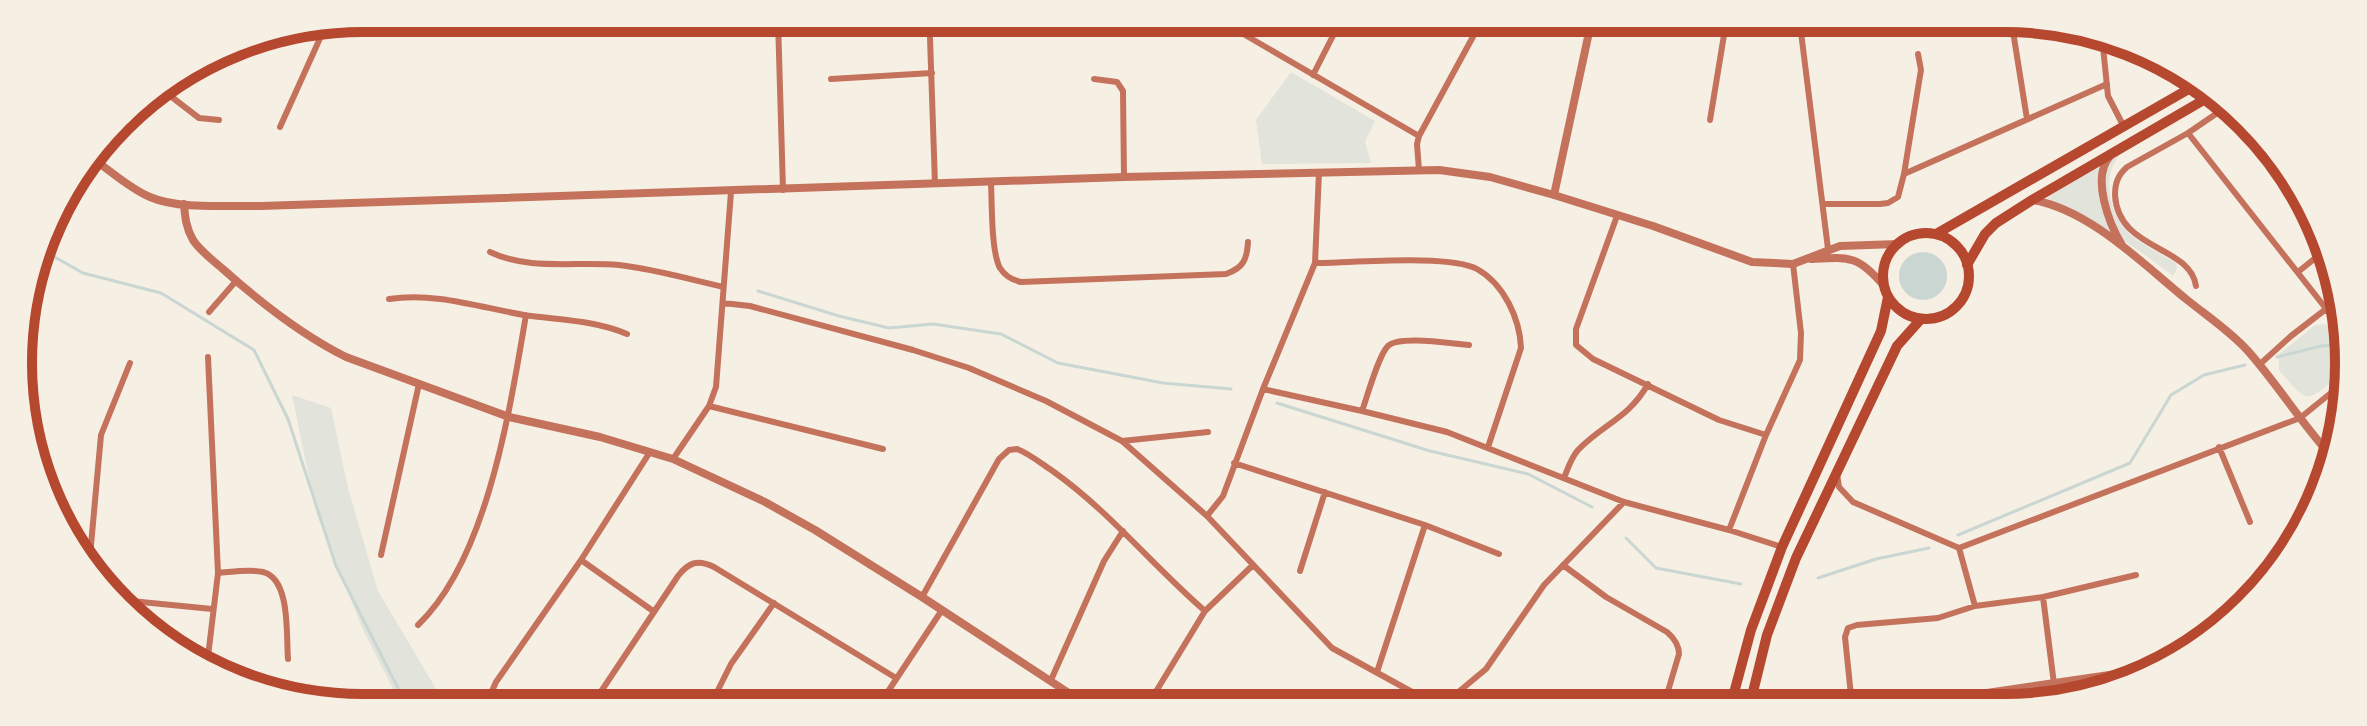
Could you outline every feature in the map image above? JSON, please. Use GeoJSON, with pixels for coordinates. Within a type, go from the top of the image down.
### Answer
{"type":"FeatureCollection","features":[{"type":"Feature","properties":{"kind":"highway"},"geometry":{"type":"LineString","coordinates":[[1936,234],[2189,89]]}},
{"type":"Feature","properties":{"kind":"highway"},"geometry":{"type":"LineString","coordinates":[[1967,265],[1985,234],[1996,223],[2205,99]]}},
{"type":"Feature","properties":{"kind":"highway"},"geometry":{"type":"LineString","coordinates":[[1918,234],[1936,234],[1956,245],[1967,265],[1969,279],[1959,305],[1935,319],[1908,316],[1897,308],[1888,297],[1883,270],[1888,256],[1898,244],[1918,234]]}},
{"type":"Feature","properties":{"kind":"highway"},"geometry":{"type":"LineString","coordinates":[[1734,694],[1751,630],[1782,547],[1881,331],[1888,297]]}},
{"type":"Feature","properties":{"kind":"highway"},"geometry":{"type":"LineString","coordinates":[[1752,694],[1767,635],[1796,558],[1897,346],[1921,319]]}},
{"type":"Feature","properties":{"kind":"street"},"geometry":{"type":"LineString","coordinates":[[778,32],[783,190]]}},
{"type":"Feature","properties":{"kind":"street"},"geometry":{"type":"LineString","coordinates":[[1240,32],[1419,136]]}},
{"type":"Feature","properties":{"kind":"street"},"geometry":{"type":"LineString","coordinates":[[1313,75],[1335,32]]}},
{"type":"Feature","properties":{"kind":"street"},"geometry":{"type":"LineString","coordinates":[[1419,170],[1419,136],[1476,32]]}},
{"type":"Feature","properties":{"kind":"street"},"geometry":{"type":"LineString","coordinates":[[1554,195],[1589,32]]}},
{"type":"Feature","properties":{"kind":"street"},"geometry":{"type":"LineString","coordinates":[[1710,120],[1725,32]]}},
{"type":"Feature","properties":{"kind":"street"},"geometry":{"type":"LineString","coordinates":[[1801,32],[1828,249]]}},
{"type":"Feature","properties":{"kind":"street"},"geometry":{"type":"LineString","coordinates":[[2013,32],[2027,119]]}},
{"type":"Feature","properties":{"kind":"street"},"geometry":{"type":"LineString","coordinates":[[280,127],[322,35]]}},
{"type":"Feature","properties":{"kind":"street"},"geometry":{"type":"LineString","coordinates":[[930,38],[935,184]]}},
{"type":"Feature","properties":{"kind":"street"},"geometry":{"type":"LineString","coordinates":[[2103,48],[2111,103],[2124,127]]}},
{"type":"Feature","properties":{"kind":"street"},"geometry":{"type":"LineString","coordinates":[[1824,204],[1888,203],[1898,197],[1921,70],[1918,54]]}},
{"type":"Feature","properties":{"kind":"street"},"geometry":{"type":"LineString","coordinates":[[831,79],[932,73]]}},
{"type":"Feature","properties":{"kind":"street"},"geometry":{"type":"LineString","coordinates":[[1094,79],[1117,82],[1123,91],[1124,177]]}},
{"type":"Feature","properties":{"kind":"street"},"geometry":{"type":"LineString","coordinates":[[1904,174],[2107,84]]}},
{"type":"Feature","properties":{"kind":"street"},"geometry":{"type":"LineString","coordinates":[[169,95],[199,118],[219,120]]}},
{"type":"Feature","properties":{"kind":"street"},"geometry":{"type":"LineString","coordinates":[[2196,286],[2195,278],[2185,265],[2130,230],[2119,212],[2115,184],[2121,172],[2219,112]]}},
{"type":"Feature","properties":{"kind":"street"},"geometry":{"type":"LineString","coordinates":[[2188,133],[2331,316]]}},
{"type":"Feature","properties":{"kind":"street"},"geometry":{"type":"LineString","coordinates":[[2113,153],[2102,169],[2106,211],[2123,247]]}},
{"type":"Feature","properties":{"kind":"street"},"geometry":{"type":"LineString","coordinates":[[99,163],[147,196],[184,204],[261,206],[1124,177],[1457,171],[1554,195],[1752,262],[1793,264],[1828,249],[1898,244]]}},
{"type":"Feature","properties":{"kind":"street"},"geometry":{"type":"LineString","coordinates":[[1207,516],[1223,496],[1315,263],[1319,172]]}},
{"type":"Feature","properties":{"kind":"street"},"geometry":{"type":"LineString","coordinates":[[991,183],[996,256],[1000,268],[1013,280],[1021,282],[1226,274],[1245,263],[1248,242]]}},
{"type":"Feature","properties":{"kind":"street"},"geometry":{"type":"LineString","coordinates":[[673,459],[714,397],[719,370],[731,192]]}},
{"type":"Feature","properties":{"kind":"street"},"geometry":{"type":"LineString","coordinates":[[2032,200],[2065,211],[2123,247],[2235,339],[2324,448]]}},
{"type":"Feature","properties":{"kind":"street"},"geometry":{"type":"LineString","coordinates":[[184,204],[186,222],[195,242],[236,281],[326,347],[509,417],[600,437],[673,459],[803,523],[1071,694]]}},
{"type":"Feature","properties":{"kind":"street"},"geometry":{"type":"LineString","coordinates":[[1617,216],[1576,329],[1575,341],[1579,350],[1719,420],[1766,435]]}},
{"type":"Feature","properties":{"kind":"street"},"geometry":{"type":"LineString","coordinates":[[490,252],[526,263],[622,265],[723,287]]}},
{"type":"Feature","properties":{"kind":"street"},"geometry":{"type":"LineString","coordinates":[[1806,259],[1845,257],[1873,272],[1884,286]]}},
{"type":"Feature","properties":{"kind":"street"},"geometry":{"type":"LineString","coordinates":[[2298,272],[2317,257]]}},
{"type":"Feature","properties":{"kind":"street"},"geometry":{"type":"LineString","coordinates":[[1315,263],[1454,262],[1477,268],[1493,282],[1505,297],[1520,334],[1521,348],[1488,447]]}},
{"type":"Feature","properties":{"kind":"street"},"geometry":{"type":"LineString","coordinates":[[1729,530],[1766,435],[1800,360],[1801,333],[1793,264]]}},
{"type":"Feature","properties":{"kind":"street"},"geometry":{"type":"LineString","coordinates":[[209,312],[236,281]]}},
{"type":"Feature","properties":{"kind":"street"},"geometry":{"type":"LineString","coordinates":[[389,299],[423,296],[526,315],[594,323],[627,334]]}},
{"type":"Feature","properties":{"kind":"street"},"geometry":{"type":"LineString","coordinates":[[723,303],[750,306],[955,363],[1046,401],[1122,441],[1207,516],[1332,648],[1416,694]]}},
{"type":"Feature","properties":{"kind":"street"},"geometry":{"type":"LineString","coordinates":[[2259,365],[2326,309]]}},
{"type":"Feature","properties":{"kind":"street"},"geometry":{"type":"LineString","coordinates":[[418,625],[434,607],[477,529],[509,417],[526,315]]}},
{"type":"Feature","properties":{"kind":"street"},"geometry":{"type":"LineString","coordinates":[[1362,411],[1383,352],[1390,343],[1403,340],[1469,345]]}},
{"type":"Feature","properties":{"kind":"street"},"geometry":{"type":"LineString","coordinates":[[208,357],[218,573],[208,655]]}},
{"type":"Feature","properties":{"kind":"street"},"geometry":{"type":"LineString","coordinates":[[90,551],[101,435],[130,363]]}},
{"type":"Feature","properties":{"kind":"street"},"geometry":{"type":"LineString","coordinates":[[381,555],[419,384]]}},
{"type":"Feature","properties":{"kind":"street"},"geometry":{"type":"LineString","coordinates":[[1564,478],[1578,450],[1624,415],[1648,384]]}},
{"type":"Feature","properties":{"kind":"street"},"geometry":{"type":"LineString","coordinates":[[1263,389],[1447,432],[1624,502],[1782,547]]}},
{"type":"Feature","properties":{"kind":"street"},"geometry":{"type":"LineString","coordinates":[[1836,473],[1839,487],[1853,502],[1959,548],[2300,418],[2333,391]]}},
{"type":"Feature","properties":{"kind":"street"},"geometry":{"type":"LineString","coordinates":[[709,406],[883,449]]}},
{"type":"Feature","properties":{"kind":"street"},"geometry":{"type":"LineString","coordinates":[[1122,441],[1208,432]]}},
{"type":"Feature","properties":{"kind":"street"},"geometry":{"type":"LineString","coordinates":[[2219,447],[2250,522]]}},
{"type":"Feature","properties":{"kind":"street"},"geometry":{"type":"LineString","coordinates":[[922,597],[999,459],[1009,450],[1017,449],[1069,483],[1205,611]]}},
{"type":"Feature","properties":{"kind":"street"},"geometry":{"type":"LineString","coordinates":[[491,694],[650,452]]}},
{"type":"Feature","properties":{"kind":"street"},"geometry":{"type":"LineString","coordinates":[[1234,463],[1425,525],[1499,554]]}},
{"type":"Feature","properties":{"kind":"street"},"geometry":{"type":"LineString","coordinates":[[1300,571],[1325,492]]}},
{"type":"Feature","properties":{"kind":"street"},"geometry":{"type":"LineString","coordinates":[[1456,694],[1486,669],[1544,585],[1624,502]]}},
{"type":"Feature","properties":{"kind":"street"},"geometry":{"type":"LineString","coordinates":[[1377,672],[1425,525]]}},
{"type":"Feature","properties":{"kind":"street"},"geometry":{"type":"LineString","coordinates":[[1051,680],[1104,561],[1123,531]]}},
{"type":"Feature","properties":{"kind":"street"},"geometry":{"type":"LineString","coordinates":[[1959,548],[1975,606]]}},
{"type":"Feature","properties":{"kind":"street"},"geometry":{"type":"LineString","coordinates":[[581,560],[653,611]]}},
{"type":"Feature","properties":{"kind":"street"},"geometry":{"type":"LineString","coordinates":[[599,694],[653,611],[678,576],[693,562],[705,563],[896,678]]}},
{"type":"Feature","properties":{"kind":"street"},"geometry":{"type":"LineString","coordinates":[[1154,694],[1205,611],[1253,565]]}},
{"type":"Feature","properties":{"kind":"street"},"geometry":{"type":"LineString","coordinates":[[1563,565],[1606,597],[1674,638],[1679,654],[1667,694]]}},
{"type":"Feature","properties":{"kind":"street"},"geometry":{"type":"LineString","coordinates":[[218,573],[259,571],[274,577],[283,592],[288,659]]}},
{"type":"Feature","properties":{"kind":"street"},"geometry":{"type":"LineString","coordinates":[[1851,694],[1845,637],[1848,628],[1938,618],[1975,606],[2043,597],[2136,575]]}},
{"type":"Feature","properties":{"kind":"street"},"geometry":{"type":"LineString","coordinates":[[2043,597],[2054,684]]}},
{"type":"Feature","properties":{"kind":"street"},"geometry":{"type":"LineString","coordinates":[[134,601],[212,609]]}},
{"type":"Feature","properties":{"kind":"street"},"geometry":{"type":"LineString","coordinates":[[716,694],[731,664],[774,603]]}},
{"type":"Feature","properties":{"kind":"street"},"geometry":{"type":"LineString","coordinates":[[886,694],[942,610]]}},
{"type":"Feature","properties":{"kind":"street"},"geometry":{"type":"LineString","coordinates":[[1983,694],[2099,680]]}},
{"type":"Feature","properties":{"kind":"shaded area"},"geometry":{"type":"Polygon","coordinates":[[[1291,72],[1375,121],[1365,142],[1371,163],[1262,164],[1256,120],[1291,72]]]}},
{"type":"Feature","properties":{"kind":"shaded area"},"geometry":{"type":"Polygon","coordinates":[[[2121,152],[2112,168],[2109,183],[2116,215],[2135,238],[2176,263],[2173,276],[2113,234],[2047,198],[2121,152]]]}},
{"type":"Feature","properties":{"kind":"shaded area"},"geometry":{"type":"Polygon","coordinates":[[[1923,252],[1940,259],[1947,276],[1940,293],[1923,300],[1906,293],[1899,276],[1906,259],[1923,252]]]}},
{"type":"Feature","properties":{"kind":"shaded area"},"geometry":{"type":"Polygon","coordinates":[[[2324,324],[2333,330],[2334,379],[2309,396],[2297,390],[2279,370],[2279,354],[2314,326],[2324,324]]]}},
{"type":"Feature","properties":{"kind":"shaded area"},"geometry":{"type":"Polygon","coordinates":[[[292,395],[331,408],[348,488],[378,591],[439,694],[393,694],[363,630],[316,512],[292,395]]]}},
{"type":"Feature","properties":{"kind":"waterway"},"geometry":{"type":"LineString","coordinates":[[51,255],[83,273],[161,293],[254,350],[288,419],[336,566],[401,694]]}},
{"type":"Feature","properties":{"kind":"waterway"},"geometry":{"type":"LineString","coordinates":[[758,291],[889,328],[933,324],[1001,334],[1058,363],[1163,383],[1231,389]]}},
{"type":"Feature","properties":{"kind":"waterway"},"geometry":{"type":"LineString","coordinates":[[2277,357],[2334,345]]}},
{"type":"Feature","properties":{"kind":"waterway"},"geometry":{"type":"LineString","coordinates":[[1958,535],[2130,463],[2171,395],[2204,375],[2245,365]]}},
{"type":"Feature","properties":{"kind":"waterway"},"geometry":{"type":"LineString","coordinates":[[1277,403],[1430,451],[1528,474],[1592,507]]}},
{"type":"Feature","properties":{"kind":"waterway"},"geometry":{"type":"LineString","coordinates":[[1626,538],[1656,568],[1741,584]]}},
{"type":"Feature","properties":{"kind":"waterway"},"geometry":{"type":"LineString","coordinates":[[1818,578],[1876,559],[1929,548]]}}]}
